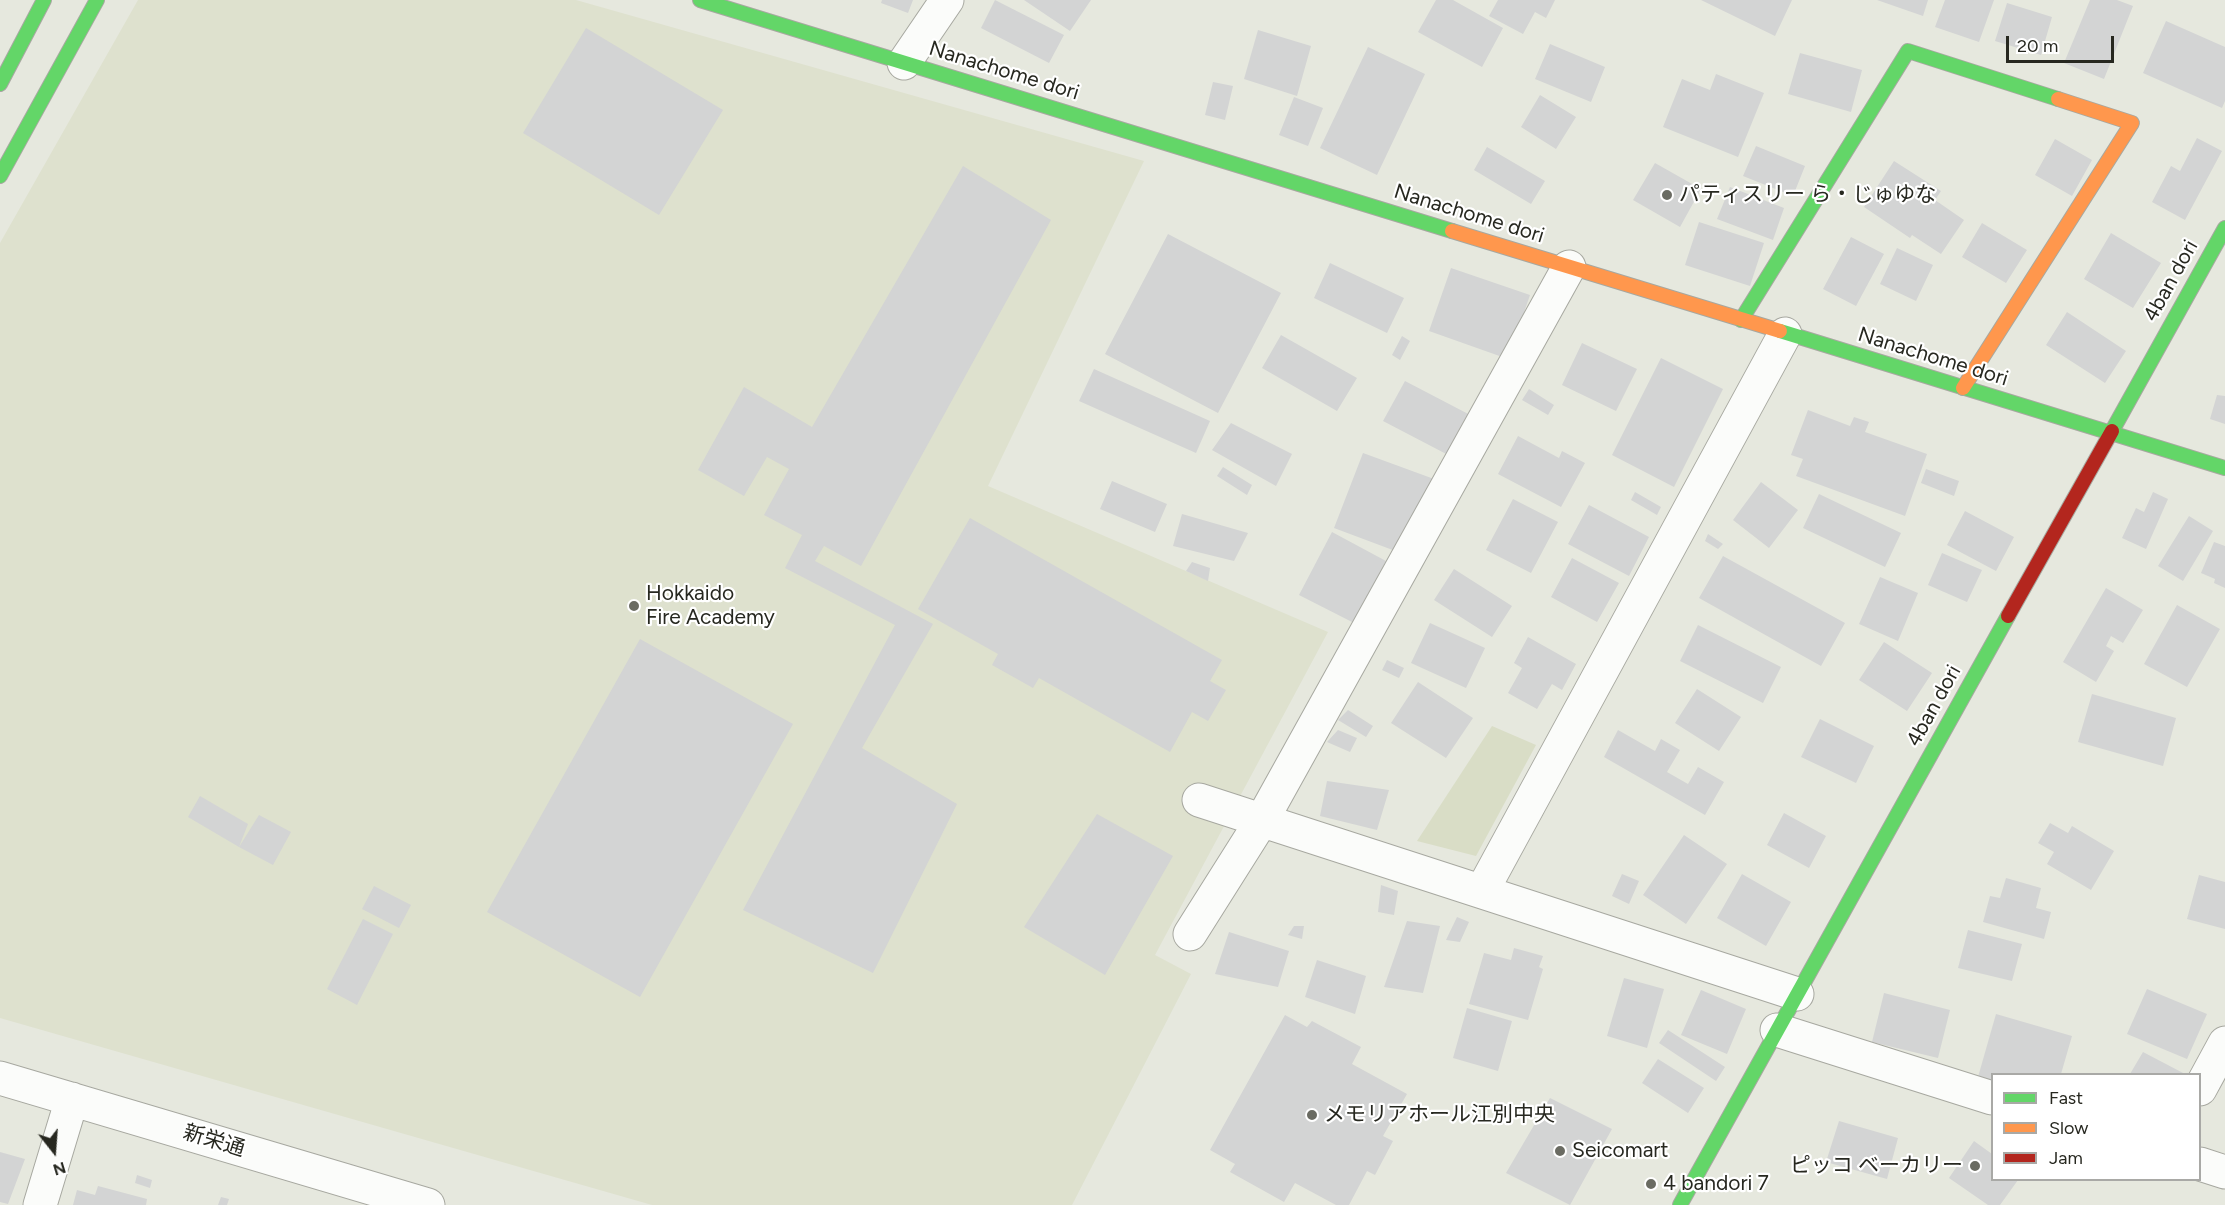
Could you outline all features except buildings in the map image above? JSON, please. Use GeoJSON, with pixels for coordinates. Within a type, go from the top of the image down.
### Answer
{"type":"FeatureCollection","features":[{"type":"Feature","properties":{"kind":"street"},"geometry":{"type":"LineString","coordinates":[[0,84],[44,0]]}},
{"type":"Feature","properties":{"kind":"street"},"geometry":{"type":"LineString","coordinates":[[0,177],[97,0]]}},
{"type":"Feature","properties":{"kind":"street","name":"Nanachome dori"},"geometry":{"type":"LineString","coordinates":[[700,0],[2225,468]]}},
{"type":"Feature","properties":{"kind":"street"},"geometry":{"type":"LineString","coordinates":[[904,63],[947,0]]}},
{"type":"Feature","properties":{"kind":"street"},"geometry":{"type":"LineString","coordinates":[[1741,320],[1908,51],[2132,123],[1963,388]]}},
{"type":"Feature","properties":{"kind":"street","name":"4ban dori"},"geometry":{"type":"LineString","coordinates":[[1680,1205],[2225,228]]}},
{"type":"Feature","properties":{"kind":"street"},"geometry":{"type":"LineString","coordinates":[[1190,934],[1262,820],[1569,267]]}},
{"type":"Feature","properties":{"kind":"street"},"geometry":{"type":"LineString","coordinates":[[1482,891],[1785,334]]}},
{"type":"Feature","properties":{"kind":"street"},"geometry":{"type":"LineString","coordinates":[[1199,800],[1797,994]]}},
{"type":"Feature","properties":{"kind":"street"},"geometry":{"type":"LineString","coordinates":[[1777,1030],[1991,1098]]}},
{"type":"Feature","properties":{"kind":"street"},"geometry":{"type":"LineString","coordinates":[[2201,1085],[2225,1043]]}},
{"type":"Feature","properties":{"kind":"street","name":"新栄通"},"geometry":{"type":"LineString","coordinates":[[0,1078],[429,1205]]}},
{"type":"Feature","properties":{"kind":"street"},"geometry":{"type":"LineString","coordinates":[[40,1205],[72,1099]]}},
{"type":"Feature","properties":{"kind":"street"},"geometry":{"type":"LineString","coordinates":[[2201,1165],[2225,1172]]}},
{"type":"Feature","properties":{"kind":"shaded area","name":"Hokkaido Fire Academy"},"geometry":{"type":"Polygon","coordinates":[[[138,0],[576,0],[1144,161],[988,486],[1328,632],[1155,955],[1191,974],[1072,1205],[652,1205],[0,1018],[0,243],[138,0]]]}},
{"type":"Feature","properties":{"kind":"shaded area"},"geometry":{"type":"Polygon","coordinates":[[[1492,726],[1536,745],[1476,856],[1417,841],[1492,726]]]}},
{"type":"Feature","properties":{"kind":"traffic: fast"},"geometry":{"type":"LineString","coordinates":[[0,84],[44,0]]}},
{"type":"Feature","properties":{"kind":"traffic: fast"},"geometry":{"type":"LineString","coordinates":[[0,176],[97,0]]}},
{"type":"Feature","properties":{"kind":"traffic: fast"},"geometry":{"type":"LineString","coordinates":[[700,0],[1452,231]]}},
{"type":"Feature","properties":{"kind":"traffic: fast"},"geometry":{"type":"LineString","coordinates":[[1741,320],[1908,51],[2058,99]]}},
{"type":"Feature","properties":{"kind":"traffic: fast"},"geometry":{"type":"LineString","coordinates":[[2112,431],[2225,228]]}},
{"type":"Feature","properties":{"kind":"traffic: fast"},"geometry":{"type":"LineString","coordinates":[[1780,331],[2225,468]]}},
{"type":"Feature","properties":{"kind":"traffic: fast"},"geometry":{"type":"LineString","coordinates":[[1680,1205],[2008,616]]}},
{"type":"Feature","properties":{"kind":"traffic: slow"},"geometry":{"type":"LineString","coordinates":[[1963,388],[2132,123],[2058,99]]}},
{"type":"Feature","properties":{"kind":"traffic: slow"},"geometry":{"type":"LineString","coordinates":[[1452,231],[1780,331]]}},
{"type":"Feature","properties":{"kind":"traffic: jam"},"geometry":{"type":"LineString","coordinates":[[2008,616],[2112,431]]}},
{"type":"Feature","properties":{"kind":"place","name":"パティスリー ら・じゅゆな"},"geometry":{"type":"Point","coordinates":[1667,195]}},
{"type":"Feature","properties":{"kind":"place","name":"Hokkaido Fire Academy"},"geometry":{"type":"Point","coordinates":[634,606]}},
{"type":"Feature","properties":{"kind":"place","name":"メモリアホール江別中央"},"geometry":{"type":"Point","coordinates":[1312,1115]}},
{"type":"Feature","properties":{"kind":"place","name":"Seicomart"},"geometry":{"type":"Point","coordinates":[1560,1151]}},
{"type":"Feature","properties":{"kind":"place","name":"ピッコ ベーカリー"},"geometry":{"type":"Point","coordinates":[1975,1166]}},
{"type":"Feature","properties":{"kind":"place","name":"4 bandori 7"},"geometry":{"type":"Point","coordinates":[1651,1184]}}]}
